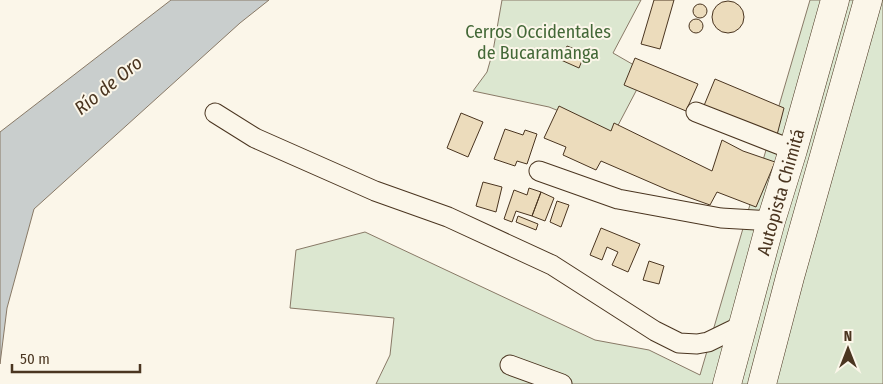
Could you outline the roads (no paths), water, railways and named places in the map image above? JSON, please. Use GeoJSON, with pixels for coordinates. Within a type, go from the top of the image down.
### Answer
{"type":"FeatureCollection","features":[{"type":"Feature","properties":{"kind":"highway","name":"Autopista Chimitá"},"geometry":{"type":"LineString","coordinates":[[727,384],[771,221],[835,0]]}},
{"type":"Feature","properties":{"kind":"highway","name":"Autopista Chimitá"},"geometry":{"type":"LineString","coordinates":[[762,384],[792,268],[868,0]]}},
{"type":"Feature","properties":{"kind":"lane"},"geometry":{"type":"LineString","coordinates":[[696,112],[793,150]]}},
{"type":"Feature","properties":{"kind":"lane"},"geometry":{"type":"LineString","coordinates":[[215,113],[264,142],[374,191],[448,217],[552,265],[654,331],[678,343],[697,344],[708,342],[743,325]]}},
{"type":"Feature","properties":{"kind":"lane"},"geometry":{"type":"LineString","coordinates":[[539,171],[618,199],[721,218],[771,221]]}},
{"type":"Feature","properties":{"kind":"lane"},"geometry":{"type":"LineString","coordinates":[[510,364],[562,384]]}},
{"type":"Feature","properties":{"kind":"water","name":"Río de Oro"},"geometry":{"type":"Polygon","coordinates":[[[171,0],[269,0],[240,23],[34,209],[7,308],[0,364],[0,132],[171,0]]]}},
{"type":"Feature","properties":{"kind":"park label","name":"Cerros Occidentales de Bucaramanga"},"geometry":{"type":"Point","coordinates":[538,42]}}]}
